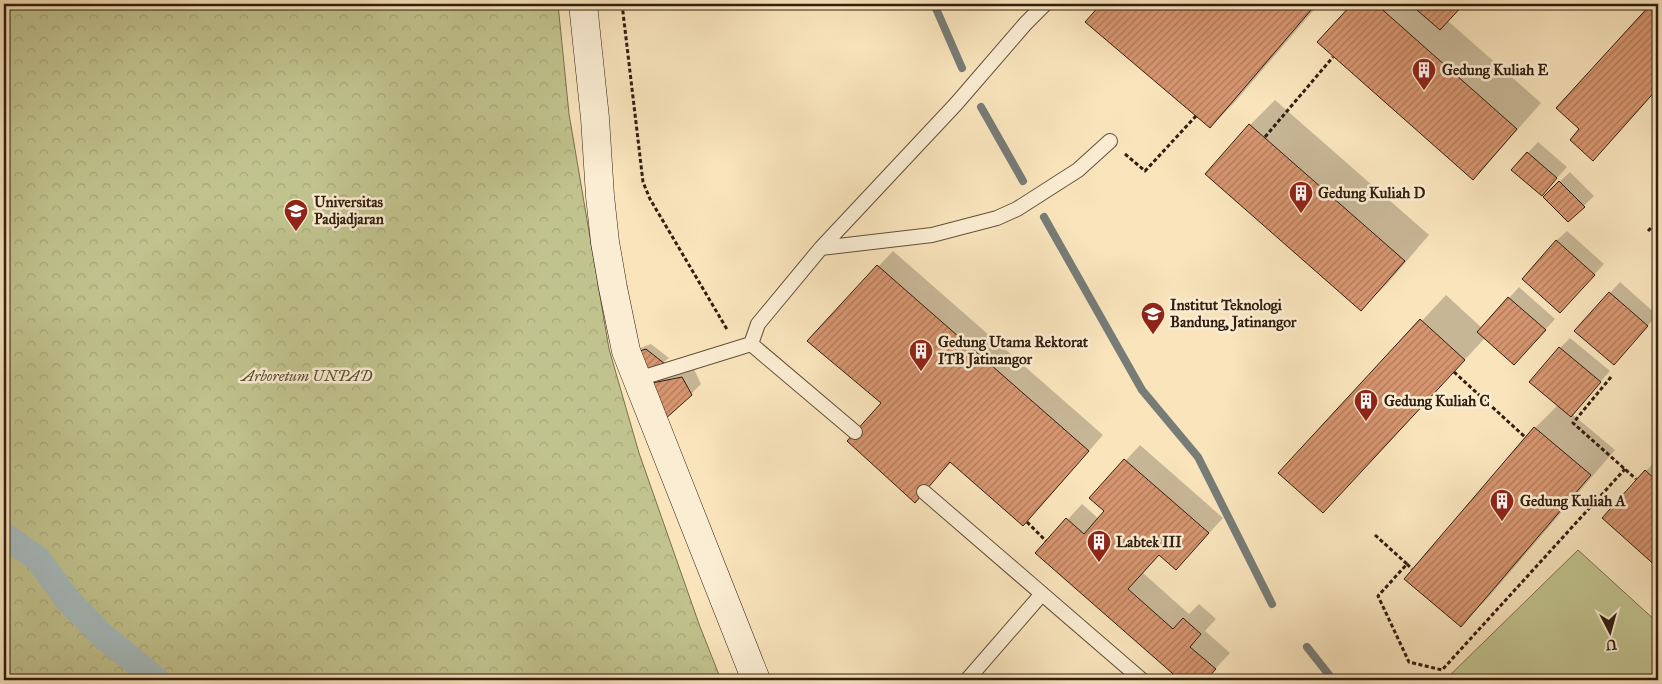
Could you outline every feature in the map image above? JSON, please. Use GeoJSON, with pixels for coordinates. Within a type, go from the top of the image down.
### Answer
{"type":"FeatureCollection","features":[{"type":"Feature","properties":{"kind":"main road"},"geometry":{"type":"LineString","coordinates":[[584,4],[605,242],[626,351],[756,680]]}},
{"type":"Feature","properties":{"kind":"lane"},"geometry":{"type":"LineString","coordinates":[[752,344],[758,324],[821,248],[956,104],[1043,5]]}},
{"type":"Feature","properties":{"kind":"lane"},"geometry":{"type":"LineString","coordinates":[[821,248],[932,235],[997,218],[1017,209],[1078,170],[1110,141]]}},
{"type":"Feature","properties":{"kind":"lane"},"geometry":{"type":"LineString","coordinates":[[638,379],[752,344]]}},
{"type":"Feature","properties":{"kind":"lane"},"geometry":{"type":"LineString","coordinates":[[752,344],[855,432]]}},
{"type":"Feature","properties":{"kind":"lane"},"geometry":{"type":"LineString","coordinates":[[924,492],[1142,680]]}},
{"type":"Feature","properties":{"kind":"lane"},"geometry":{"type":"LineString","coordinates":[[967,680],[1042,595]]}},
{"type":"Feature","properties":{"kind":"path"},"geometry":{"type":"LineString","coordinates":[[622,4],[643,182],[650,199],[738,349]]}},
{"type":"Feature","properties":{"kind":"path"},"geometry":{"type":"LineString","coordinates":[[1265,137],[1333,57]]}},
{"type":"Feature","properties":{"kind":"path"},"geometry":{"type":"LineString","coordinates":[[1110,141],[1145,171],[1196,116]]}},
{"type":"Feature","properties":{"kind":"path"},"geometry":{"type":"LineString","coordinates":[[1648,231],[1658,222]]}},
{"type":"Feature","properties":{"kind":"path"},"geometry":{"type":"LineString","coordinates":[[1454,372],[1526,437]]}},
{"type":"Feature","properties":{"kind":"path"},"geometry":{"type":"LineString","coordinates":[[1611,377],[1573,424],[1636,479]]}},
{"type":"Feature","properties":{"kind":"path"},"geometry":{"type":"LineString","coordinates":[[1407,564],[1378,596],[1409,662],[1442,670],[1625,469]]}},
{"type":"Feature","properties":{"kind":"path"},"geometry":{"type":"LineString","coordinates":[[1026,522],[1046,541]]}},
{"type":"Feature","properties":{"kind":"path"},"geometry":{"type":"LineString","coordinates":[[1375,535],[1412,569]]}},
{"type":"Feature","properties":{"kind":"green space","name":"Arboretum UNPAD"},"geometry":{"type":"Polygon","coordinates":[[[4,4],[558,4],[569,114],[609,349],[639,453],[699,624],[721,680],[4,680],[4,4]]]}},
{"type":"Feature","properties":{"kind":"green space"},"geometry":{"type":"Polygon","coordinates":[[[1578,550],[1658,623],[1658,680],[1445,680],[1578,550]]]}},
{"type":"Feature","properties":{"kind":"building"},"geometry":{"type":"Polygon","coordinates":[[[1101,4],[1304,4],[1311,10],[1210,128],[1085,22],[1101,4]]]}},
{"type":"Feature","properties":{"kind":"building","name":"Gedung Kuliah E"},"geometry":{"type":"Polygon","coordinates":[[[1352,4],[1376,4],[1517,129],[1473,180],[1317,42],[1352,4]]]}},
{"type":"Feature","properties":{"kind":"building"},"geometry":{"type":"Polygon","coordinates":[[[1410,4],[1464,4],[1440,30],[1410,4]]]}},
{"type":"Feature","properties":{"kind":"building"},"geometry":{"type":"Polygon","coordinates":[[[1651,4],[1658,4],[1658,88],[1593,161],[1570,140],[1579,129],[1556,108],[1651,4]]]}},
{"type":"Feature","properties":{"kind":"building","name":"Gedung Kuliah D"},"geometry":{"type":"Polygon","coordinates":[[[1249,124],[1405,261],[1361,311],[1205,174],[1249,124]]]}},
{"type":"Feature","properties":{"kind":"building"},"geometry":{"type":"Polygon","coordinates":[[[1527,152],[1557,178],[1542,196],[1511,170],[1527,152]]]}},
{"type":"Feature","properties":{"kind":"building"},"geometry":{"type":"Polygon","coordinates":[[[1559,181],[1585,207],[1568,222],[1543,197],[1559,181]]]}},
{"type":"Feature","properties":{"kind":"building"},"geometry":{"type":"Polygon","coordinates":[[[1556,240],[1595,275],[1560,313],[1522,279],[1556,240]]]}},
{"type":"Feature","properties":{"kind":"building","name":"Gedung Utama Rektorat ITB Jatinangor"},"geometry":{"type":"Polygon","coordinates":[[[877,265],[1089,451],[1023,526],[950,462],[915,503],[847,441],[881,403],[807,341],[877,265]]]}},
{"type":"Feature","properties":{"kind":"building"},"geometry":{"type":"Polygon","coordinates":[[[1609,292],[1648,326],[1614,365],[1574,331],[1609,292]]]}},
{"type":"Feature","properties":{"kind":"building"},"geometry":{"type":"Polygon","coordinates":[[[1508,297],[1546,330],[1514,365],[1477,332],[1508,297]]]}},
{"type":"Feature","properties":{"kind":"building","name":"Gedung Kuliah C"},"geometry":{"type":"Polygon","coordinates":[[[1420,319],[1465,360],[1323,513],[1278,473],[1420,319]]]}},
{"type":"Feature","properties":{"kind":"building"},"geometry":{"type":"Polygon","coordinates":[[[1559,347],[1601,382],[1571,417],[1529,382],[1559,347]]]}},
{"type":"Feature","properties":{"kind":"building"},"geometry":{"type":"Polygon","coordinates":[[[646,349],[665,364],[643,371],[634,353],[646,349]]]}},
{"type":"Feature","properties":{"kind":"building"},"geometry":{"type":"Polygon","coordinates":[[[682,377],[692,395],[664,420],[652,383],[682,377]]]}},
{"type":"Feature","properties":{"kind":"building","name":"Gedung Kuliah A"},"geometry":{"type":"Polygon","coordinates":[[[1534,427],[1591,475],[1461,627],[1404,579],[1534,427]]]}},
{"type":"Feature","properties":{"kind":"building","name":"Labtek III"},"geometry":{"type":"Polygon","coordinates":[[[1124,459],[1209,533],[1176,570],[1159,555],[1128,589],[1173,629],[1183,618],[1201,634],[1190,647],[1216,669],[1206,680],[1180,680],[1035,553],[1066,518],[1084,534],[1104,511],[1089,498],[1124,459]]]}},
{"type":"Feature","properties":{"kind":"building"},"geometry":{"type":"Polygon","coordinates":[[[1645,470],[1658,482],[1658,568],[1602,518],[1645,470]]]}},
{"type":"Feature","properties":{"kind":"waterway"},"geometry":{"type":"LineString","coordinates":[[934,4],[962,68]]}},
{"type":"Feature","properties":{"kind":"waterway"},"geometry":{"type":"LineString","coordinates":[[981,107],[1023,181]]}},
{"type":"Feature","properties":{"kind":"waterway"},"geometry":{"type":"LineString","coordinates":[[1044,217],[1142,390],[1198,457],[1272,604]]}},
{"type":"Feature","properties":{"kind":"waterway"},"geometry":{"type":"LineString","coordinates":[[4,535],[38,559],[67,599],[103,636],[157,680]]}},
{"type":"Feature","properties":{"kind":"waterway"},"geometry":{"type":"LineString","coordinates":[[1307,647],[1333,680]]}},
{"type":"Feature","properties":{"kind":"place","name":"Gedung Kuliah E"},"geometry":{"type":"Point","coordinates":[1424,91]}},
{"type":"Feature","properties":{"kind":"place","name":"Gedung Kuliah D"},"geometry":{"type":"Point","coordinates":[1301,214]}},
{"type":"Feature","properties":{"kind":"place","name":"Universitas Padjadjaran"},"geometry":{"type":"Point","coordinates":[296,232]}},
{"type":"Feature","properties":{"kind":"place","name":"Institut Teknologi Bandung, Jatinangor"},"geometry":{"type":"Point","coordinates":[1153,335]}},
{"type":"Feature","properties":{"kind":"place","name":"Gedung Utama Rektorat ITB Jatinangor"},"geometry":{"type":"Point","coordinates":[921,372]}},
{"type":"Feature","properties":{"kind":"place","name":"Gedung Kuliah C"},"geometry":{"type":"Point","coordinates":[1366,422]}},
{"type":"Feature","properties":{"kind":"place","name":"Gedung Kuliah A"},"geometry":{"type":"Point","coordinates":[1502,522]}},
{"type":"Feature","properties":{"kind":"place","name":"Labtek III"},"geometry":{"type":"Point","coordinates":[1099,563]}}]}
